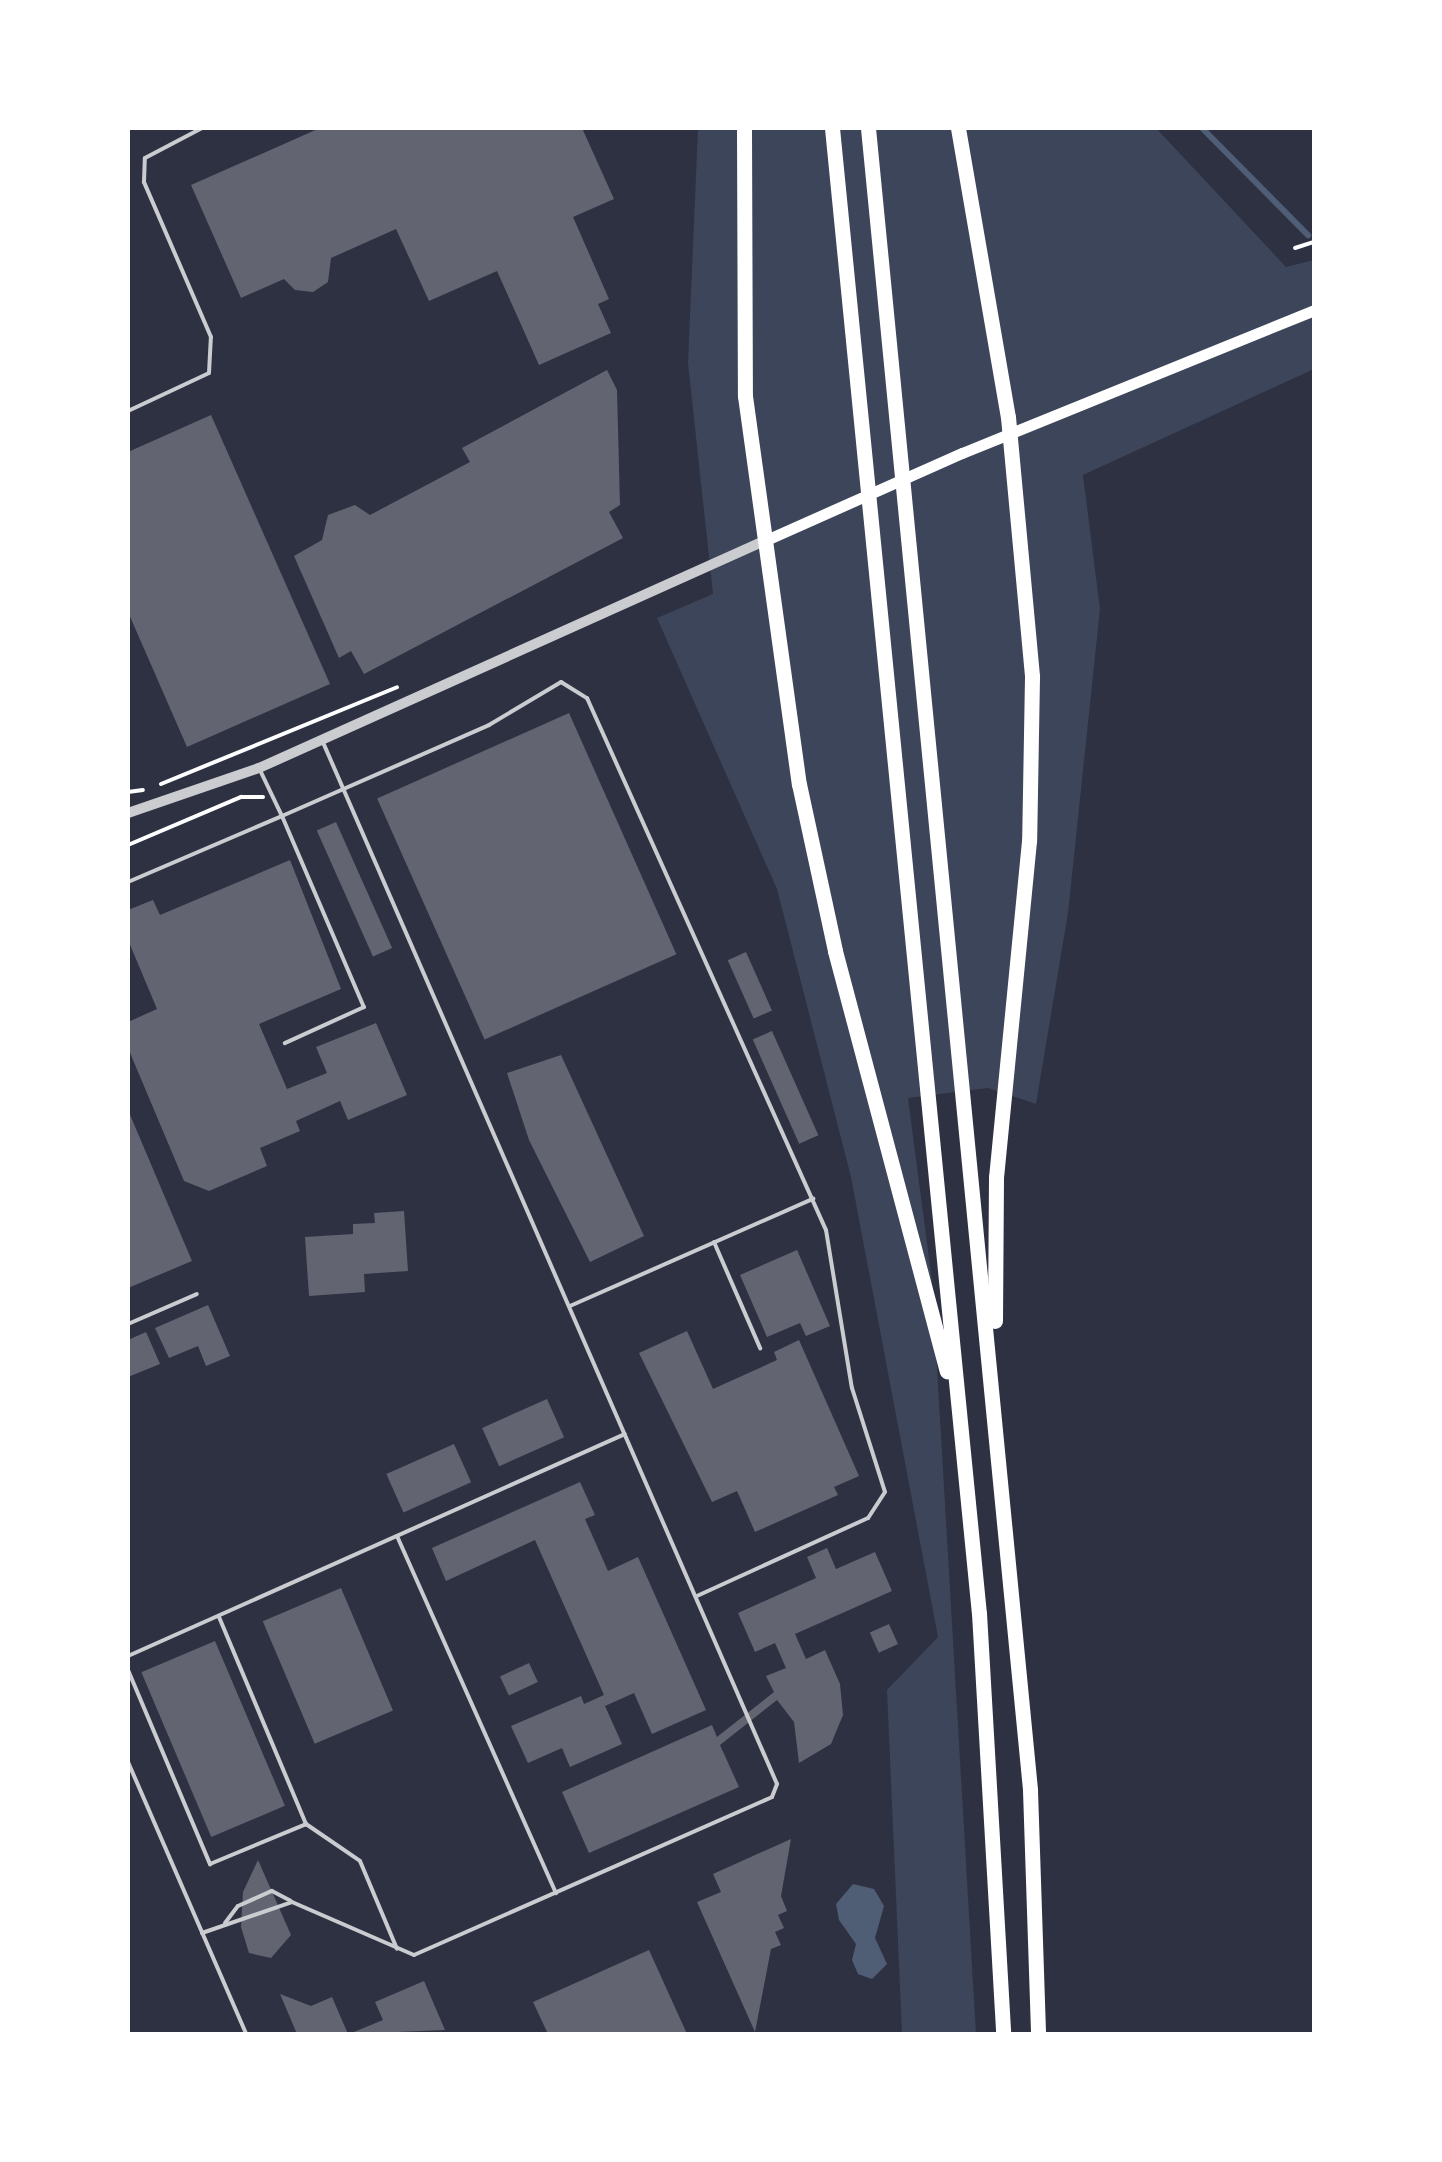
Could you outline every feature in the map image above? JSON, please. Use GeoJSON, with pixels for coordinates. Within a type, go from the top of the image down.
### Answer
{"type":"FeatureCollection","features":[{"type":"Feature","properties":{"kind":"highway"},"geometry":{"type":"LineString","coordinates":[[744,128],[745,396],[814,865],[961,1428]]}},
{"type":"Feature","properties":{"kind":"highway"},"geometry":{"type":"LineString","coordinates":[[832,128],[961,1428],[993,1792],[1003,2034]]}},
{"type":"Feature","properties":{"kind":"highway"},"geometry":{"type":"LineString","coordinates":[[868,128],[1030,1790],[1038,2034]]}},
{"type":"Feature","properties":{"kind":"highway"},"geometry":{"type":"LineString","coordinates":[[958,128],[1010,433],[1032,733],[1029,841],[996,1177],[995,1401]]}},
{"type":"Feature","properties":{"kind":"main road"},"geometry":{"type":"LineString","coordinates":[[764,541],[962,453],[1314,310]]}},
{"type":"Feature","properties":{"kind":"street"},"geometry":{"type":"LineString","coordinates":[[128,814],[259,768],[764,541]]}},
{"type":"Feature","properties":{"kind":"lane"},"geometry":{"type":"LineString","coordinates":[[128,411],[209,373],[211,337],[144,182],[145,158],[202,128]]}},
{"type":"Feature","properties":{"kind":"lane"},"geometry":{"type":"LineString","coordinates":[[128,882],[490,725],[550,686],[561,682],[580,688],[812,1198],[835,1257],[844,1352],[883,1477],[882,1505],[847,1529],[697,1596]]}},
{"type":"Feature","properties":{"kind":"lane"},"geometry":{"type":"LineString","coordinates":[[202,1933],[225,1922],[238,1906],[272,1891],[414,1955],[772,1797],[775,1770],[322,740]]}},
{"type":"Feature","properties":{"kind":"lane"},"geometry":{"type":"LineString","coordinates":[[259,768],[364,1007],[285,1043]]}},
{"type":"Feature","properties":{"kind":"lane"},"geometry":{"type":"LineString","coordinates":[[569,1306],[812,1198]]}},
{"type":"Feature","properties":{"kind":"lane"},"geometry":{"type":"LineString","coordinates":[[714,1242],[760,1348]]}},
{"type":"Feature","properties":{"kind":"lane"},"geometry":{"type":"LineString","coordinates":[[128,1324],[197,1294]]}},
{"type":"Feature","properties":{"kind":"lane"},"geometry":{"type":"LineString","coordinates":[[128,1656],[625,1434]]}},
{"type":"Feature","properties":{"kind":"lane"},"geometry":{"type":"LineString","coordinates":[[397,1536],[556,1893]]}},
{"type":"Feature","properties":{"kind":"lane"},"geometry":{"type":"LineString","coordinates":[[218,1616],[306,1824],[360,1861],[397,1949]]}},
{"type":"Feature","properties":{"kind":"lane"},"geometry":{"type":"LineString","coordinates":[[128,1670],[210,1864],[306,1824]]}},
{"type":"Feature","properties":{"kind":"lane"},"geometry":{"type":"LineString","coordinates":[[128,1762],[246,2034]]}},
{"type":"Feature","properties":{"kind":"lane"},"geometry":{"type":"LineString","coordinates":[[225,1922],[246,1922],[292,1902]]}},
{"type":"Feature","properties":{"kind":"path"},"geometry":{"type":"LineString","coordinates":[[1295,248],[1314,242]]}},
{"type":"Feature","properties":{"kind":"path"},"geometry":{"type":"LineString","coordinates":[[128,792],[402,686]]}},
{"type":"Feature","properties":{"kind":"path"},"geometry":{"type":"LineString","coordinates":[[128,845],[241,796],[273,798]]}},
{"type":"Feature","properties":{"kind":"shaded area"},"geometry":{"type":"Polygon","coordinates":[[[698,128],[1156,128],[1286,267],[1314,260],[1314,369],[1083,475],[1100,609],[1068,913],[1036,1104],[988,1088],[908,1098],[932,1281],[976,2034],[902,2034],[887,1690],[938,1637],[851,1177],[777,889],[657,618],[713,594],[688,363],[698,128]]]}},
{"type":"Feature","properties":{"kind":"shaded area"},"geometry":{"type":"Polygon","coordinates":[[[853,1884],[874,1889],[884,1906],[875,1938],[887,1964],[872,1979],[858,1974],[852,1960],[856,1944],[839,1920],[836,1904],[853,1884]]]}},
{"type":"Feature","properties":{"kind":"building"},"geometry":{"type":"Polygon","coordinates":[[[320,128],[582,128],[614,199],[573,217],[609,299],[598,304],[611,333],[539,365],[497,271],[429,301],[396,229],[331,258],[328,282],[313,292],[295,290],[284,279],[241,298],[191,185],[320,128]]]}},
{"type":"Feature","properties":{"kind":"building"},"geometry":{"type":"Polygon","coordinates":[[[607,370],[617,390],[620,505],[609,512],[623,538],[364,674],[351,651],[339,658],[294,556],[322,540],[328,515],[355,505],[370,515],[470,462],[462,448],[607,370]]]}},
{"type":"Feature","properties":{"kind":"building"},"geometry":{"type":"Polygon","coordinates":[[[211,415],[330,684],[187,747],[128,612],[128,452],[211,415]]]}},
{"type":"Feature","properties":{"kind":"building"},"geometry":{"type":"Polygon","coordinates":[[[569,713],[676,954],[485,1040],[377,798],[569,713]]]}},
{"type":"Feature","properties":{"kind":"building"},"geometry":{"type":"Polygon","coordinates":[[[336,822],[392,948],[373,957],[317,831],[336,822]]]}},
{"type":"Feature","properties":{"kind":"building"},"geometry":{"type":"Polygon","coordinates":[[[290,860],[341,989],[259,1024],[287,1089],[327,1073],[316,1047],[376,1023],[407,1095],[348,1120],[340,1101],[296,1121],[300,1131],[260,1148],[267,1166],[209,1191],[184,1181],[128,1048],[128,1022],[157,1009],[128,940],[128,910],[153,900],[160,915],[290,860]]]}},
{"type":"Feature","properties":{"kind":"building"},"geometry":{"type":"Polygon","coordinates":[[[746,952],[772,1010],[754,1019],[728,960],[746,952]]]}},
{"type":"Feature","properties":{"kind":"building"},"geometry":{"type":"Polygon","coordinates":[[[772,1031],[818,1135],[799,1144],[753,1040],[772,1031]]]}},
{"type":"Feature","properties":{"kind":"building"},"geometry":{"type":"Polygon","coordinates":[[[561,1055],[644,1236],[590,1262],[529,1140],[507,1073],[561,1055]]]}},
{"type":"Feature","properties":{"kind":"building"},"geometry":{"type":"Polygon","coordinates":[[[128,1110],[192,1261],[128,1288],[128,1110]]]}},
{"type":"Feature","properties":{"kind":"building"},"geometry":{"type":"Polygon","coordinates":[[[404,1211],[408,1271],[364,1274],[365,1292],[309,1296],[305,1237],[353,1234],[353,1224],[375,1223],[374,1213],[404,1211]]]}},
{"type":"Feature","properties":{"kind":"building"},"geometry":{"type":"Polygon","coordinates":[[[797,1250],[830,1326],[806,1336],[800,1323],[767,1337],[740,1275],[797,1250]]]}},
{"type":"Feature","properties":{"kind":"building"},"geometry":{"type":"Polygon","coordinates":[[[208,1305],[230,1356],[206,1366],[198,1346],[169,1358],[155,1328],[208,1305]]]}},
{"type":"Feature","properties":{"kind":"building"},"geometry":{"type":"Polygon","coordinates":[[[687,1331],[713,1389],[777,1360],[774,1352],[799,1340],[859,1476],[834,1487],[838,1495],[755,1532],[737,1491],[712,1502],[639,1353],[687,1331]]]}},
{"type":"Feature","properties":{"kind":"building"},"geometry":{"type":"Polygon","coordinates":[[[146,1332],[160,1364],[128,1377],[128,1340],[146,1332]]]}},
{"type":"Feature","properties":{"kind":"building"},"geometry":{"type":"Polygon","coordinates":[[[547,1399],[564,1437],[499,1466],[482,1428],[547,1399]]]}},
{"type":"Feature","properties":{"kind":"building"},"geometry":{"type":"Polygon","coordinates":[[[454,1444],[471,1482],[403,1512],[386,1474],[454,1444]]]}},
{"type":"Feature","properties":{"kind":"building"},"geometry":{"type":"Polygon","coordinates":[[[580,1482],[595,1515],[585,1519],[608,1571],[638,1557],[706,1710],[652,1734],[634,1693],[605,1706],[622,1744],[570,1767],[562,1748],[528,1763],[511,1726],[581,1696],[584,1704],[604,1695],[535,1540],[446,1581],[432,1548],[580,1482]]]}},
{"type":"Feature","properties":{"kind":"building"},"geometry":{"type":"Polygon","coordinates":[[[827,1548],[836,1569],[875,1552],[892,1591],[795,1634],[806,1659],[825,1650],[840,1684],[843,1715],[831,1744],[799,1763],[794,1722],[777,1700],[720,1745],[739,1787],[589,1853],[562,1792],[712,1725],[717,1737],[774,1692],[766,1676],[786,1668],[775,1643],[755,1652],[738,1613],[816,1578],[807,1557],[827,1548]]]}},
{"type":"Feature","properties":{"kind":"building"},"geometry":{"type":"Polygon","coordinates":[[[341,1588],[393,1710],[315,1744],[263,1621],[341,1588]]]}},
{"type":"Feature","properties":{"kind":"building"},"geometry":{"type":"Polygon","coordinates":[[[889,1624],[898,1644],[879,1653],[870,1633],[889,1624]]]}},
{"type":"Feature","properties":{"kind":"building"},"geometry":{"type":"Polygon","coordinates":[[[215,1641],[285,1806],[211,1837],[141,1672],[215,1641]]]}},
{"type":"Feature","properties":{"kind":"building"},"geometry":{"type":"Polygon","coordinates":[[[529,1663],[538,1682],[509,1696],[500,1677],[529,1663]]]}},
{"type":"Feature","properties":{"kind":"building"},"geometry":{"type":"Polygon","coordinates":[[[791,1839],[781,1896],[787,1911],[778,1915],[784,1928],[775,1932],[781,1945],[771,1949],[755,2032],[697,1902],[721,1892],[713,1874],[791,1839]]]}},
{"type":"Feature","properties":{"kind":"building"},"geometry":{"type":"Polygon","coordinates":[[[258,1860],[291,1935],[271,1958],[249,1953],[241,1927],[243,1892],[258,1860]]]}},
{"type":"Feature","properties":{"kind":"building"},"geometry":{"type":"Polygon","coordinates":[[[649,1950],[687,2034],[548,2034],[533,2002],[649,1950]]]}},
{"type":"Feature","properties":{"kind":"building"},"geometry":{"type":"Polygon","coordinates":[[[424,1981],[445,2030],[349,2034],[383,2020],[375,2002],[424,1981]]]}},
{"type":"Feature","properties":{"kind":"building"},"geometry":{"type":"Polygon","coordinates":[[[280,1994],[311,2006],[332,1997],[348,2034],[297,2034],[280,1994]]]}},
{"type":"Feature","properties":{"kind":"waterway"},"geometry":{"type":"LineString","coordinates":[[1202,128],[1308,235]]}}]}
